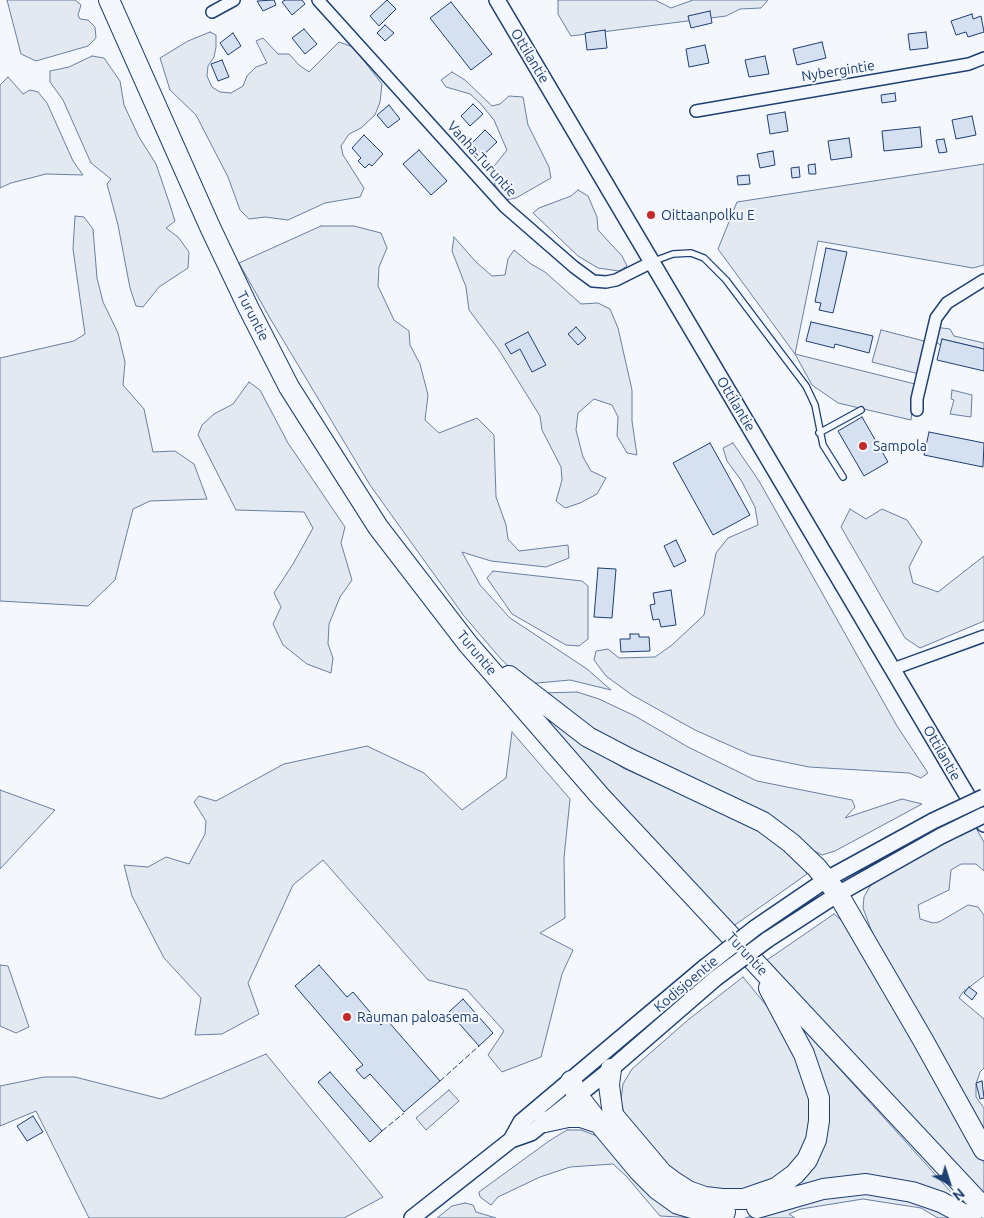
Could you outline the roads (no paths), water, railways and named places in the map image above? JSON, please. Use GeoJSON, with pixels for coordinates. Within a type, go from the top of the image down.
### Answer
{"type":"FeatureCollection","features":[{"type":"Feature","properties":{"kind":"highway","name":"Turuntie"},"geometry":{"type":"LineString","coordinates":[[109,0],[210,228],[289,387],[378,526],[468,644],[600,796],[984,1208]]}},
{"type":"Feature","properties":{"kind":"highway"},"geometry":{"type":"LineString","coordinates":[[468,644],[588,737],[763,822],[791,843],[833,887],[923,1040],[984,1150]]}},
{"type":"Feature","properties":{"kind":"highway"},"geometry":{"type":"LineString","coordinates":[[578,1089],[662,1173],[688,1191],[705,1197],[744,1199],[776,1188],[795,1174],[807,1160],[816,1140],[820,1121],[819,1098],[804,1054],[758,966]]}},
{"type":"Feature","properties":{"kind":"highway"},"geometry":{"type":"LineString","coordinates":[[611,1069],[606,1119],[639,1171],[657,1189],[678,1204],[713,1212],[736,1212],[823,1188],[866,1184],[912,1192],[941,1202],[972,1218]]}},
{"type":"Feature","properties":{"kind":"highway"},"geometry":{"type":"LineString","coordinates":[[545,1122],[568,1117],[606,1119]]}},
{"type":"Feature","properties":{"kind":"main road","name":"Ottilantie"},"geometry":{"type":"LineString","coordinates":[[497,0],[979,812],[984,824]]}},
{"type":"Feature","properties":{"kind":"main road","name":"Kodisjoentie"},"geometry":{"type":"LineString","coordinates":[[412,1218],[510,1140],[530,1133],[545,1122],[578,1089],[711,972],[766,940],[833,887],[932,821],[984,797]]}},
{"type":"Feature","properties":{"kind":"main road","name":"Kodisjoentie"},"geometry":{"type":"LineString","coordinates":[[510,1140],[521,1122],[611,1069],[755,928],[833,887],[941,836],[979,812]]}},
{"type":"Feature","properties":{"kind":"street"},"geometry":{"type":"LineString","coordinates":[[212,12],[234,0]]}},
{"type":"Feature","properties":{"kind":"street","name":"Vanha-Turuntie"},"geometry":{"type":"LineString","coordinates":[[318,0],[505,207],[574,267],[593,280],[606,282],[616,280],[652,262]]}},
{"type":"Feature","properties":{"kind":"street","name":"Nybergintie"},"geometry":{"type":"LineString","coordinates":[[696,111],[969,64],[984,58]]}},
{"type":"Feature","properties":{"kind":"street"},"geometry":{"type":"LineString","coordinates":[[917,410],[923,372],[936,318],[947,303],[984,280]]}},
{"type":"Feature","properties":{"kind":"street"},"geometry":{"type":"LineString","coordinates":[[894,669],[984,636]]}},
{"type":"Feature","properties":{"kind":"lane"},"geometry":{"type":"LineString","coordinates":[[652,262],[673,254],[690,253],[704,258],[726,280],[806,386],[815,405],[819,433],[823,445],[843,477]]}},
{"type":"Feature","properties":{"kind":"lane"},"geometry":{"type":"LineString","coordinates":[[819,433],[861,410]]}},
{"type":"Feature","properties":{"kind":"place","name":"Oittaanpolku E"},"geometry":{"type":"Point","coordinates":[651,215]}},
{"type":"Feature","properties":{"kind":"place","name":"Sampola"},"geometry":{"type":"Point","coordinates":[863,446]}},
{"type":"Feature","properties":{"kind":"place","name":"Rauman paloasema"},"geometry":{"type":"Point","coordinates":[347,1017]}}]}
